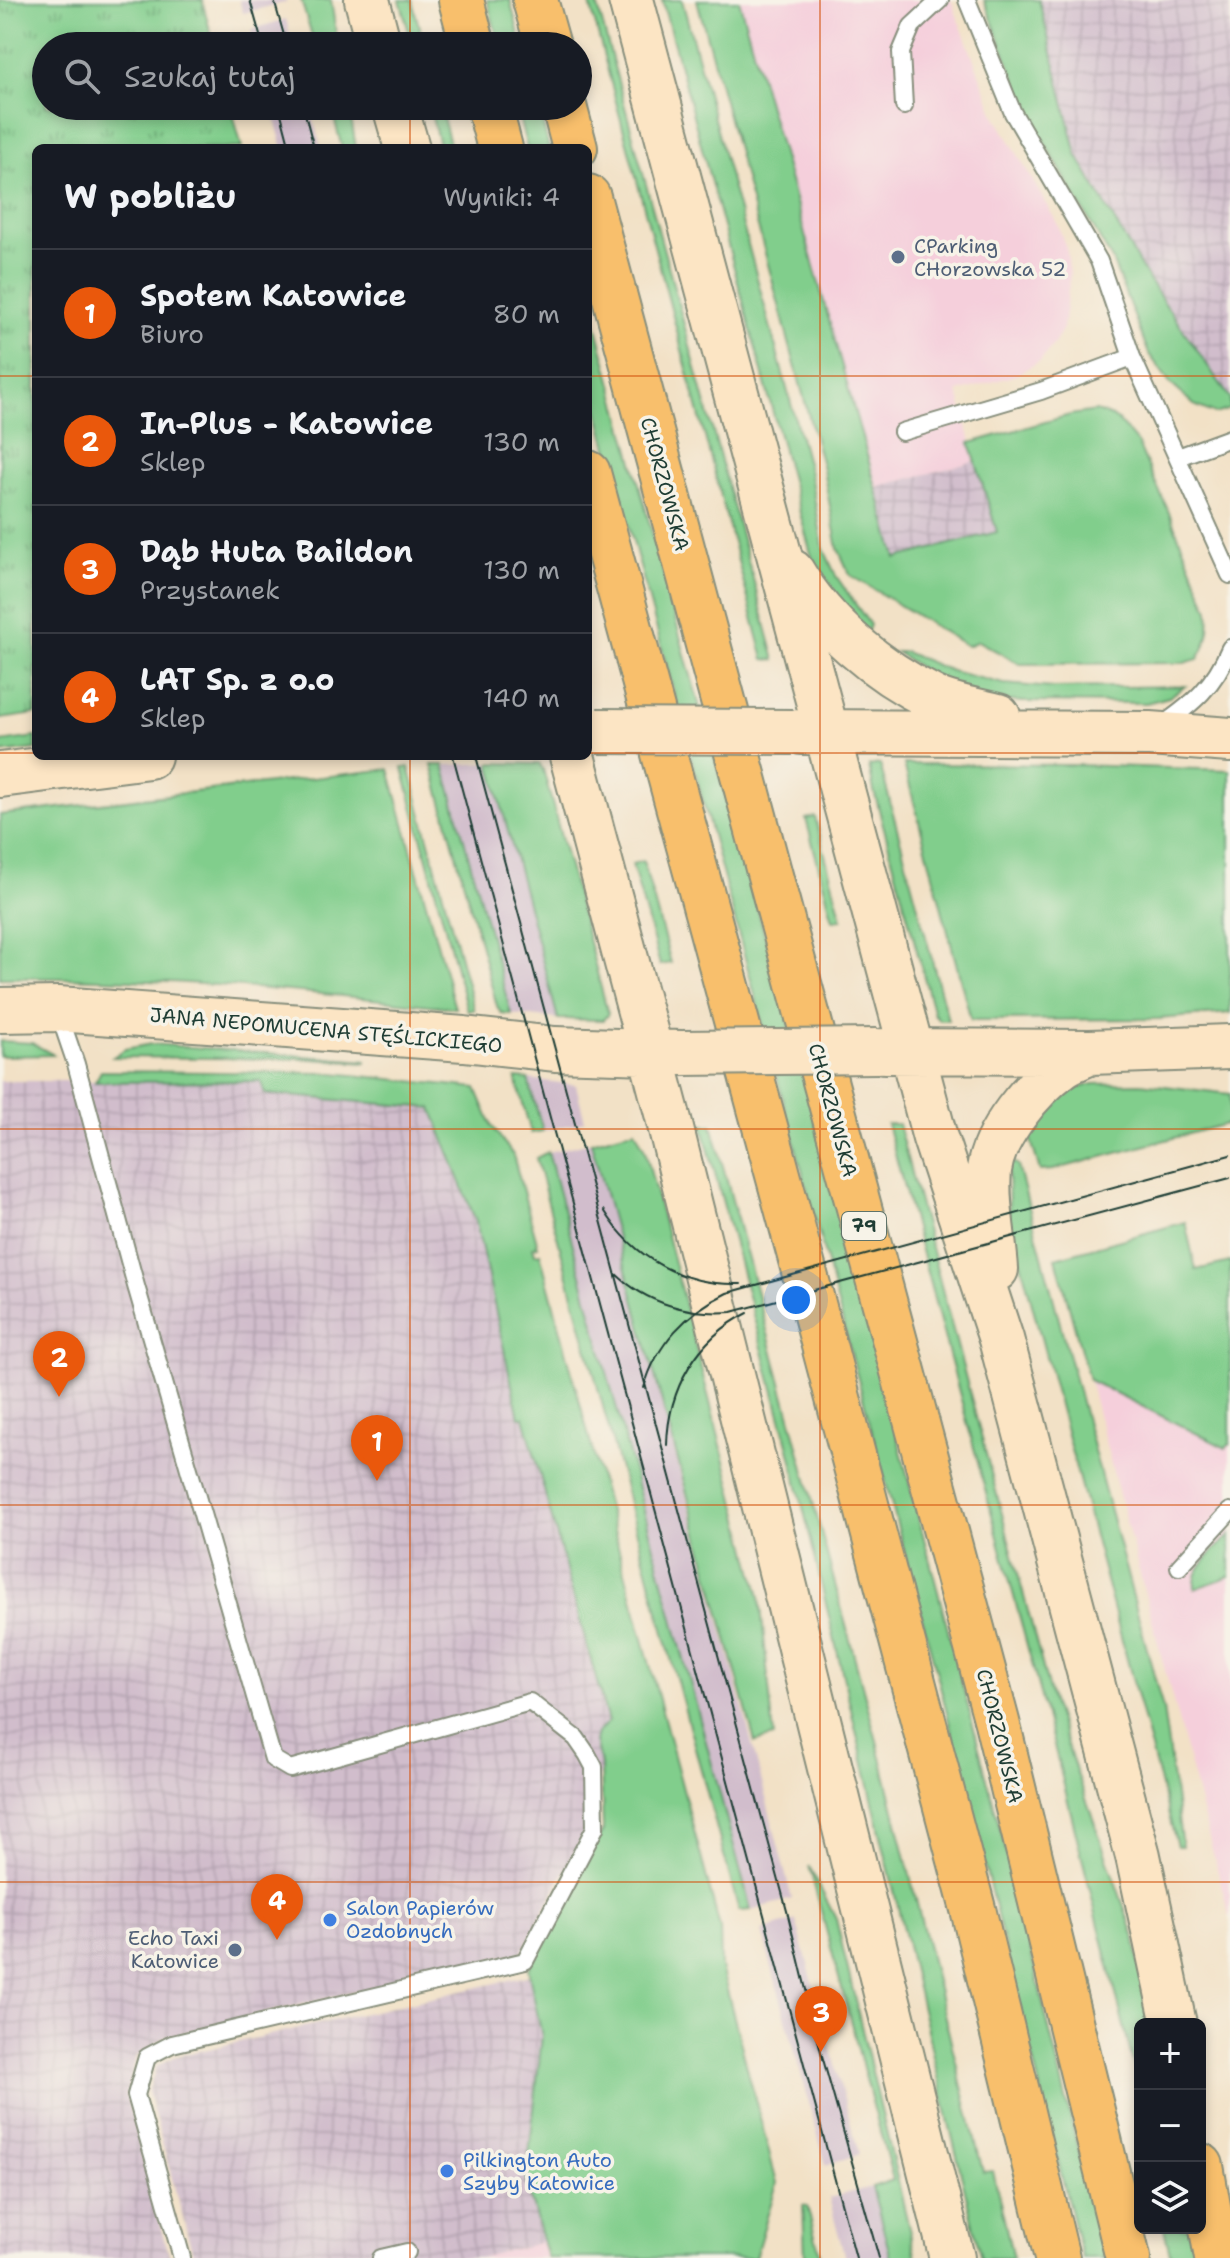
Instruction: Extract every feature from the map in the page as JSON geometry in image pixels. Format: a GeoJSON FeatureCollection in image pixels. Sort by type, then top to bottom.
{"type":"FeatureCollection","features":[{"type":"Feature","properties":{"kind":"main road"},"geometry":{"type":"LineString","coordinates":[[367,0],[375,32]]}},
{"type":"Feature","properties":{"kind":"main road"},"geometry":{"type":"LineString","coordinates":[[461,0],[469,32]]}},
{"type":"Feature","properties":{"kind":"main road"},"geometry":{"type":"LineString","coordinates":[[535,0],[544,32]]}},
{"type":"Feature","properties":{"kind":"main road"},"geometry":{"type":"LineString","coordinates":[[631,0],[775,543],[810,732],[894,1050],[935,1138],[1001,1339],[1138,1856],[1173,2018]]}},
{"type":"Feature","properties":{"kind":"main road"},"geometry":{"type":"LineString","coordinates":[[399,120],[406,144]]}},
{"type":"Feature","properties":{"kind":"main road"},"geometry":{"type":"LineString","coordinates":[[493,120],[499,144]]}},
{"type":"Feature","properties":{"kind":"main road"},"geometry":{"type":"LineString","coordinates":[[568,120],[574,144]]}},
{"type":"Feature","properties":{"kind":"main road","name":"CHORZOWSKA"},"geometry":{"type":"LineString","coordinates":[[592,212],[997,1722],[1128,2258]]}},
{"type":"Feature","properties":{"kind":"main road"},"geometry":{"type":"LineString","coordinates":[[592,488],[973,1909],[1057,2258]]}},
{"type":"Feature","properties":{"kind":"main road"},"geometry":{"type":"LineString","coordinates":[[775,543],[800,585],[830,623],[892,674],[936,699],[1067,732]]}},
{"type":"Feature","properties":{"kind":"main road"},"geometry":{"type":"LineString","coordinates":[[592,739],[810,732],[1067,732],[1230,740]]}},
{"type":"Feature","properties":{"kind":"main road"},"geometry":{"type":"LineString","coordinates":[[0,775],[118,760]]}},
{"type":"Feature","properties":{"kind":"main road"},"geometry":{"type":"LineString","coordinates":[[591,760],[667,1052],[952,2258]]}},
{"type":"Feature","properties":{"kind":"main road","name":"JANA NEPOMUCENA STĘŚLICKIEGO"},"geometry":{"type":"LineString","coordinates":[[0,1010],[58,1009],[464,1039],[555,1049],[1090,1052],[1230,1047]]}},
{"type":"Feature","properties":{"kind":"main road"},"geometry":{"type":"LineString","coordinates":[[1001,1339],[989,1169],[1001,1140],[1025,1099],[1063,1065],[1090,1052]]}},
{"type":"Feature","properties":{"kind":"main road"},"geometry":{"type":"LineString","coordinates":[[1206,2164],[1230,2161]]}},
{"type":"Feature","properties":{"kind":"main road"},"geometry":{"type":"LineString","coordinates":[[1206,2198],[1217,2258]]}},
{"type":"Feature","properties":{"kind":"lane"},"geometry":{"type":"LineString","coordinates":[[904,106],[901,52],[912,26],[940,0]]}},
{"type":"Feature","properties":{"kind":"lane"},"geometry":{"type":"LineString","coordinates":[[967,0],[1013,113],[1099,261],[1132,357],[1230,575]]}},
{"type":"Feature","properties":{"kind":"lane"},"geometry":{"type":"LineString","coordinates":[[902,432],[1041,391],[1132,357]]}},
{"type":"Feature","properties":{"kind":"lane"},"geometry":{"type":"LineString","coordinates":[[1178,457],[1230,438]]}},
{"type":"Feature","properties":{"kind":"lane"},"geometry":{"type":"LineString","coordinates":[[1150,734],[1190,706],[1219,673],[1230,648]]}},
{"type":"Feature","properties":{"kind":"lane"},"geometry":{"type":"LineString","coordinates":[[58,1009],[273,1759],[290,1769],[530,1702],[576,1738],[594,1767],[595,1828],[525,1961],[172,2044],[147,2057],[136,2095],[182,2258]]}},
{"type":"Feature","properties":{"kind":"lane"},"geometry":{"type":"LineString","coordinates":[[1179,1567],[1230,1511]]}},
{"type":"Feature","properties":{"kind":"lane"},"geometry":{"type":"LineString","coordinates":[[381,2258],[407,2252]]}},
{"type":"Feature","properties":{"kind":"shaded area"},"geometry":{"type":"Polygon","coordinates":[[[239,0],[286,0],[287,2],[243,13],[239,0]]]}},
{"type":"Feature","properties":{"kind":"shaded area"},"geometry":{"type":"Polygon","coordinates":[[[739,0],[951,0],[995,115],[1057,223],[1067,251],[1070,275],[1063,328],[1040,361],[1016,375],[958,392],[976,461],[877,487],[739,0]]]}},
{"type":"Feature","properties":{"kind":"shaded area"},"geometry":{"type":"Polygon","coordinates":[[[1039,0],[1230,0],[1230,398],[1146,276],[1077,155],[1039,0]]]}},
{"type":"Feature","properties":{"kind":"shaded area"},"geometry":{"type":"Polygon","coordinates":[[[286,19],[289,32],[252,32],[286,19]]]}},
{"type":"Feature","properties":{"kind":"shaded area"},"geometry":{"type":"Polygon","coordinates":[[[275,120],[314,120],[320,144],[282,144],[275,120]]]}},
{"type":"Feature","properties":{"kind":"shaded area"},"geometry":{"type":"Polygon","coordinates":[[[976,461],[997,532],[896,558],[877,487],[976,461]]]}},
{"type":"Feature","properties":{"kind":"shaded area"},"geometry":{"type":"Polygon","coordinates":[[[490,763],[558,1019],[511,1014],[444,765],[490,763]]]}},
{"type":"Feature","properties":{"kind":"shaded area"},"geometry":{"type":"Polygon","coordinates":[[[528,1079],[576,1085],[585,1121],[543,1131],[528,1079]]]}},
{"type":"Feature","properties":{"kind":"shaded area"},"geometry":{"type":"Polygon","coordinates":[[[0,1081],[262,1081],[265,1094],[432,1108],[476,1222],[520,1417],[524,1416],[608,1722],[597,1733],[595,1741],[601,1765],[587,1829],[522,1952],[166,2037],[136,2057],[126,2095],[170,2258],[0,2258],[0,1081]]]}},
{"type":"Feature","properties":{"kind":"shaded area"},"geometry":{"type":"Polygon","coordinates":[[[591,1142],[792,1899],[751,1910],[548,1152],[591,1142]]]}},
{"type":"Feature","properties":{"kind":"shaded area"},"geometry":{"type":"Polygon","coordinates":[[[1089,1380],[1225,1448],[1230,1444],[1230,1918],[1089,1380]]]}},
{"type":"Feature","properties":{"kind":"shaded area"},"geometry":{"type":"Polygon","coordinates":[[[796,1920],[859,2154],[826,2165],[762,1931],[796,1920]]]}},
{"type":"Feature","properties":{"kind":"shaded area"},"geometry":{"type":"Polygon","coordinates":[[[531,1975],[542,2036],[526,2182],[542,2242],[479,2258],[194,2258],[148,2092],[156,2067],[173,2057],[531,1975]]]}},
{"type":"Feature","properties":{"kind":"shaded area"},"geometry":{"type":"Polygon","coordinates":[[[872,2187],[891,2258],[845,2258],[829,2198],[872,2187]]]}},
{"type":"Feature","properties":{"kind":"shaded area"},"geometry":{"type":"Polygon","coordinates":[[[542,2242],[547,2258],[479,2258],[542,2242]]]}},
{"type":"Feature","properties":{"kind":"green space"},"geometry":{"type":"Polygon","coordinates":[[[0,0],[202,0],[210,32],[32,32],[32,120],[235,120],[241,144],[32,144],[32,715],[0,719],[0,0]]]}},
{"type":"Feature","properties":{"kind":"green space"},"geometry":{"type":"Polygon","coordinates":[[[301,0],[331,0],[336,32],[311,32],[301,0]]]}},
{"type":"Feature","properties":{"kind":"green space"},"geometry":{"type":"Polygon","coordinates":[[[400,0],[412,0],[420,32],[409,32],[400,0]]]}},
{"type":"Feature","properties":{"kind":"green space"},"geometry":{"type":"Polygon","coordinates":[[[487,0],[510,0],[518,32],[496,32],[487,0]]]}},
{"type":"Feature","properties":{"kind":"green space"},"geometry":{"type":"Polygon","coordinates":[[[589,0],[596,0],[775,660],[764,659],[589,0]]]}},
{"type":"Feature","properties":{"kind":"green space"},"geometry":{"type":"Polygon","coordinates":[[[662,0],[682,0],[810,474],[823,547],[836,576],[870,625],[866,635],[827,587],[811,554],[662,0]]]}},
{"type":"Feature","properties":{"kind":"green space"},"geometry":{"type":"Polygon","coordinates":[[[697,0],[739,0],[896,558],[997,532],[970,443],[1070,415],[1096,411],[1117,419],[1138,444],[1209,610],[1208,636],[1198,659],[1184,663],[1020,664],[978,641],[967,646],[850,575],[838,549],[823,469],[697,0]]]}},
{"type":"Feature","properties":{"kind":"green space"},"geometry":{"type":"Polygon","coordinates":[[[984,0],[1039,0],[1077,155],[1146,276],[1230,398],[1230,409],[1215,414],[1194,405],[1171,384],[1149,354],[1112,260],[1031,119],[984,0]]]}},
{"type":"Feature","properties":{"kind":"green space"},"geometry":{"type":"Polygon","coordinates":[[[335,120],[351,120],[355,144],[341,144],[335,120]]]}},
{"type":"Feature","properties":{"kind":"green space"},"geometry":{"type":"Polygon","coordinates":[[[433,120],[444,120],[450,144],[439,144],[433,120]]]}},
{"type":"Feature","properties":{"kind":"green space"},"geometry":{"type":"Polygon","coordinates":[[[520,120],[542,120],[548,144],[526,144],[520,120]]]}},
{"type":"Feature","properties":{"kind":"green space"},"geometry":{"type":"Polygon","coordinates":[[[592,310],[685,655],[776,974],[1012,1874],[1104,2258],[1082,2258],[938,1677],[592,388],[592,310]]]}},
{"type":"Feature","properties":{"kind":"green space"},"geometry":{"type":"Polygon","coordinates":[[[896,652],[905,652],[951,671],[1004,684],[1053,688],[1185,686],[1169,697],[1146,703],[992,700],[958,693],[896,652]]]}},
{"type":"Feature","properties":{"kind":"green space"},"geometry":{"type":"Polygon","coordinates":[[[32,738],[32,749],[0,753],[0,742],[32,738]]]}},
{"type":"Feature","properties":{"kind":"green space"},"geometry":{"type":"Polygon","coordinates":[[[490,763],[539,764],[543,769],[608,1014],[603,1020],[558,1019],[490,763]]]}},
{"type":"Feature","properties":{"kind":"green space"},"geometry":{"type":"Polygon","coordinates":[[[880,764],[948,1020],[939,1020],[934,1014],[874,791],[869,766],[880,764]]]}},
{"type":"Feature","properties":{"kind":"green space"},"geometry":{"type":"Polygon","coordinates":[[[904,764],[1230,770],[1230,1013],[1158,1019],[971,1020],[904,764]]]}},
{"type":"Feature","properties":{"kind":"green space"},"geometry":{"type":"Polygon","coordinates":[[[432,765],[444,765],[511,1014],[501,1013],[497,1006],[432,765]]]}},
{"type":"Feature","properties":{"kind":"green space"},"geometry":{"type":"Polygon","coordinates":[[[409,767],[474,1010],[467,1010],[403,768],[409,767]]]}},
{"type":"Feature","properties":{"kind":"green space"},"geometry":{"type":"Polygon","coordinates":[[[389,769],[455,1008],[228,986],[114,979],[0,978],[0,815],[389,769]]]}},
{"type":"Feature","properties":{"kind":"green space"},"geometry":{"type":"Polygon","coordinates":[[[815,817],[842,919],[833,920],[806,819],[815,817]]]}},
{"type":"Feature","properties":{"kind":"green space"},"geometry":{"type":"Polygon","coordinates":[[[643,861],[671,963],[660,965],[632,864],[643,861]]]}},
{"type":"Feature","properties":{"kind":"green space"},"geometry":{"type":"Polygon","coordinates":[[[0,1041],[32,1043],[54,1055],[0,1056],[0,1041]]]}},
{"type":"Feature","properties":{"kind":"green space"},"geometry":{"type":"Polygon","coordinates":[[[152,1044],[366,1063],[312,1059],[113,1057],[125,1049],[152,1044]]]}},
{"type":"Feature","properties":{"kind":"green space"},"geometry":{"type":"Polygon","coordinates":[[[101,1071],[333,1073],[476,1088],[492,1126],[513,1155],[538,1246],[533,1247],[535,1254],[540,1253],[720,1928],[721,1967],[777,2183],[755,2258],[547,2258],[526,2182],[542,2036],[528,1969],[603,1830],[601,1765],[595,1741],[597,1733],[608,1722],[524,1417],[519,1417],[476,1222],[432,1108],[265,1094],[261,1081],[95,1082],[101,1071]]]}},
{"type":"Feature","properties":{"kind":"green space"},"geometry":{"type":"Polygon","coordinates":[[[516,1078],[528,1079],[543,1131],[531,1133],[516,1078]]]}},
{"type":"Feature","properties":{"kind":"green space"},"geometry":{"type":"Polygon","coordinates":[[[1140,1083],[1230,1094],[1230,1123],[1040,1171],[1029,1134],[1023,1127],[1064,1092],[1093,1084],[1140,1083]]]}},
{"type":"Feature","properties":{"kind":"green space"},"geometry":{"type":"Polygon","coordinates":[[[887,1124],[898,1124],[1053,1705],[1134,1935],[1149,2018],[1134,2018],[1134,2067],[1057,1757],[887,1124]]]}},
{"type":"Feature","properties":{"kind":"green space"},"geometry":{"type":"Polygon","coordinates":[[[702,1125],[712,1125],[877,1741],[983,2172],[993,2171],[1013,2258],[981,2258],[790,1452],[702,1125]]]}},
{"type":"Feature","properties":{"kind":"green space"},"geometry":{"type":"Polygon","coordinates":[[[635,1130],[645,1150],[760,1597],[774,1737],[755,1742],[591,1142],[635,1130]]]}},
{"type":"Feature","properties":{"kind":"green space"},"geometry":{"type":"Polygon","coordinates":[[[548,1152],[751,1910],[739,1911],[536,1158],[548,1152]]]}},
{"type":"Feature","properties":{"kind":"green space"},"geometry":{"type":"Polygon","coordinates":[[[1008,1158],[1018,1166],[1163,1709],[1182,1846],[1177,1846],[1009,1218],[1008,1158]]]}},
{"type":"Feature","properties":{"kind":"green space"},"geometry":{"type":"Polygon","coordinates":[[[1185,1222],[1196,1270],[1230,1262],[1230,1444],[1226,1448],[1089,1380],[1056,1258],[1185,1222]]]}},
{"type":"Feature","properties":{"kind":"green space"},"geometry":{"type":"Polygon","coordinates":[[[1230,1535],[1230,1576],[1195,1589],[1201,1566],[1230,1535]]]}},
{"type":"Feature","properties":{"kind":"green space"},"geometry":{"type":"Polygon","coordinates":[[[809,1866],[836,1919],[916,2258],[891,2258],[872,2187],[893,2180],[809,1866]]]}},
{"type":"Feature","properties":{"kind":"green space"},"geometry":{"type":"Polygon","coordinates":[[[803,2205],[807,2206],[821,2258],[805,2258],[803,2205]]]}},
{"type":"Feature","properties":{"kind":"green space"},"geometry":{"type":"Polygon","coordinates":[[[1165,2234],[1190,2234],[1194,2258],[1171,2258],[1165,2234]]]}},
{"type":"Feature","properties":{"kind":"tram line"},"geometry":{"type":"LineString","coordinates":[[250,0],[259,32]]}},
{"type":"Feature","properties":{"kind":"tram line"},"geometry":{"type":"LineString","coordinates":[[274,0],[283,32]]}},
{"type":"Feature","properties":{"kind":"tram line"},"geometry":{"type":"LineString","coordinates":[[283,120],[289,144]]}},
{"type":"Feature","properties":{"kind":"tram line"},"geometry":{"type":"LineString","coordinates":[[307,120],[313,144]]}},
{"type":"Feature","properties":{"kind":"tram line"},"geometry":{"type":"LineString","coordinates":[[454,760],[856,2258]]}},
{"type":"Feature","properties":{"kind":"tram line"},"geometry":{"type":"LineString","coordinates":[[477,760],[787,1911],[821,2052],[879,2258]]}},
{"type":"Feature","properties":{"kind":"tram line"},"geometry":{"type":"LineString","coordinates":[[644,1388],[656,1357],[675,1331],[699,1310],[727,1293],[1230,1155]]}},
{"type":"Feature","properties":{"kind":"tram line"},"geometry":{"type":"LineString","coordinates":[[615,1273],[641,1293],[669,1305],[700,1312],[732,1312],[1230,1178]]}},
{"type":"Feature","properties":{"kind":"tram line"},"geometry":{"type":"LineString","coordinates":[[604,1210],[630,1243],[662,1266],[700,1280],[741,1284]]}},
{"type":"Feature","properties":{"kind":"tram line"},"geometry":{"type":"LineString","coordinates":[[667,1445],[673,1404],[689,1367],[714,1336],[748,1313]]}},
{"type":"Feature","properties":{"kind":"place","name":"CParking CHorzowska 52"},"geometry":{"type":"Point","coordinates":[898,257]}},
{"type":"Feature","properties":{"kind":"place","name":"In-Plus - Katowice"},"geometry":{"type":"Point","coordinates":[59,1397]}},
{"type":"Feature","properties":{"kind":"place","name":"Społem Katowice"},"geometry":{"type":"Point","coordinates":[377,1481]}},
{"type":"Feature","properties":{"kind":"place","name":"Salon Papierów Ozdobnych"},"geometry":{"type":"Point","coordinates":[330,1920]}},
{"type":"Feature","properties":{"kind":"place","name":"LAT Sp. z o.o"},"geometry":{"type":"Point","coordinates":[277,1940]}},
{"type":"Feature","properties":{"kind":"place","name":"Echo Taxi Katowice"},"geometry":{"type":"Point","coordinates":[235,1950]}},
{"type":"Feature","properties":{"kind":"place","name":"Dąb Huta Baildon"},"geometry":{"type":"Point","coordinates":[821,2052]}},
{"type":"Feature","properties":{"kind":"place","name":"Pilkington Auto Szyby Katowice"},"geometry":{"type":"Point","coordinates":[447,2171]}}]}
